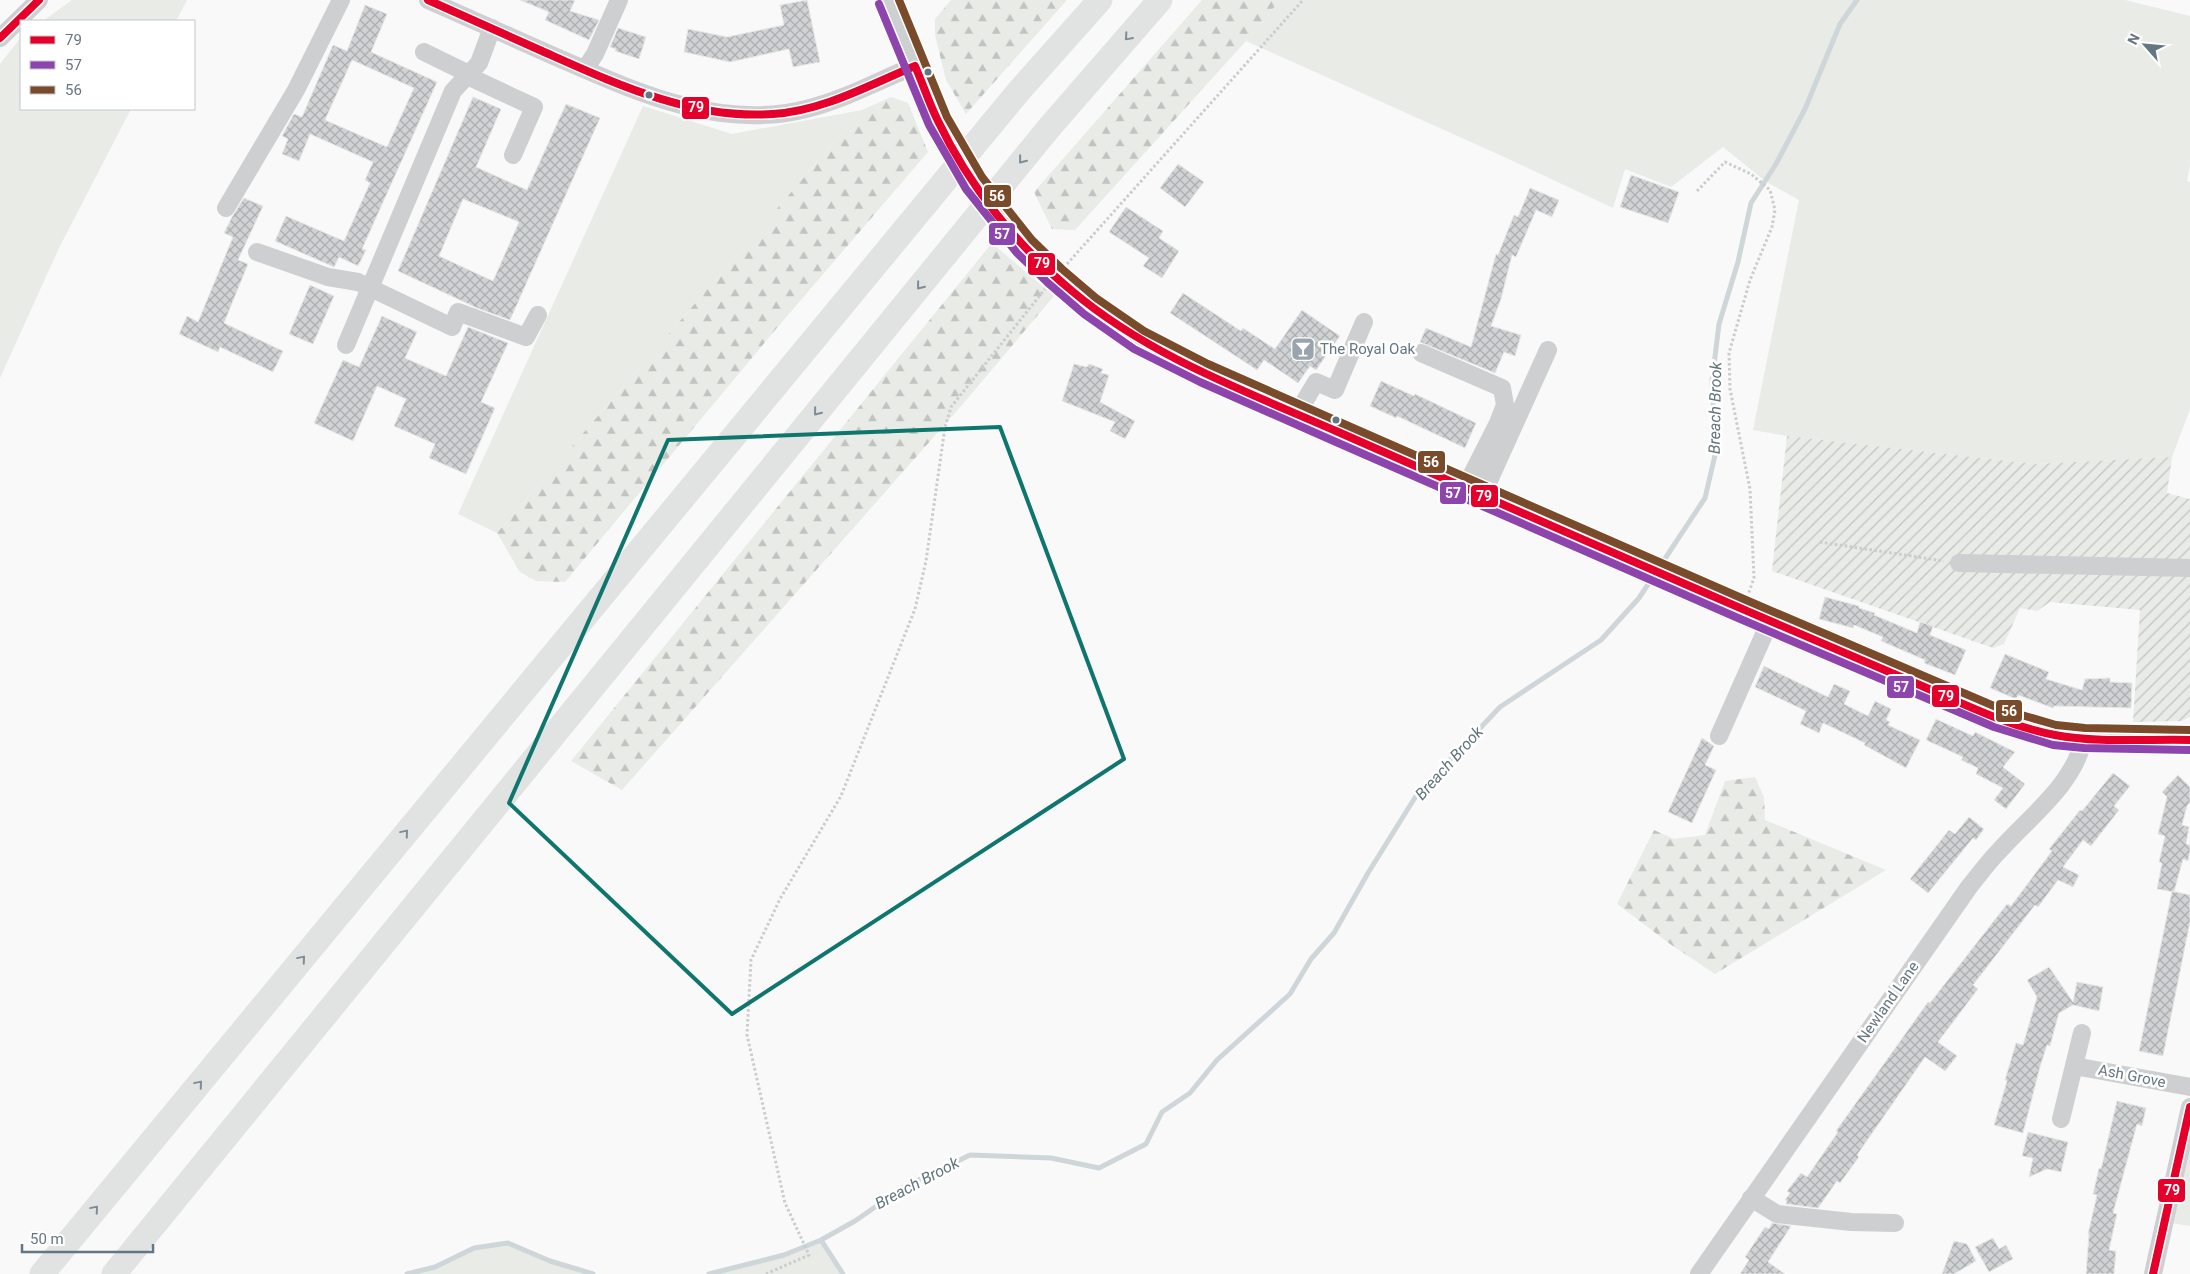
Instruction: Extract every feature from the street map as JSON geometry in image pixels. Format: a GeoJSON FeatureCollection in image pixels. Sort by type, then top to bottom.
{"type":"FeatureCollection","features":[{"type":"Feature","properties":{"kind":"highway"},"geometry":{"type":"LineString","coordinates":[[42,1274],[1012,98],[1100,0]]}},
{"type":"Feature","properties":{"kind":"highway"},"geometry":{"type":"LineString","coordinates":[[114,1274],[1048,129],[1160,0]]}},
{"type":"Feature","properties":{"kind":"street"},"geometry":{"type":"LineString","coordinates":[[0,38],[39,0]]}},
{"type":"Feature","properties":{"kind":"street"},"geometry":{"type":"LineString","coordinates":[[226,208],[296,90],[340,0]]}},
{"type":"Feature","properties":{"kind":"street"},"geometry":{"type":"LineString","coordinates":[[428,0],[629,89],[664,101],[732,114],[762,115],[805,110],[838,100],[915,66]]}},
{"type":"Feature","properties":{"kind":"street"},"geometry":{"type":"LineString","coordinates":[[585,70],[595,54],[619,0]]}},
{"type":"Feature","properties":{"kind":"street"},"geometry":{"type":"LineString","coordinates":[[888,0],[938,121],[974,182],[1025,247],[1055,276],[1097,311],[1139,340],[1204,372],[1482,496],[1998,718],[2054,735],[2084,738],[2190,740]]}},
{"type":"Feature","properties":{"kind":"street"},"geometry":{"type":"LineString","coordinates":[[346,345],[454,91],[479,63],[492,28]]}},
{"type":"Feature","properties":{"kind":"street"},"geometry":{"type":"LineString","coordinates":[[424,52],[470,74],[474,79],[534,107],[513,155]]}},
{"type":"Feature","properties":{"kind":"street"},"geometry":{"type":"LineString","coordinates":[[257,252],[328,277],[358,282],[452,327],[458,312],[526,338],[538,315]]}},
{"type":"Feature","properties":{"kind":"street"},"geometry":{"type":"LineString","coordinates":[[1297,414],[1316,382],[1335,390],[1364,322]]}},
{"type":"Feature","properties":{"kind":"street"},"geometry":{"type":"LineString","coordinates":[[1482,496],[1548,350]]}},
{"type":"Feature","properties":{"kind":"street"},"geometry":{"type":"LineString","coordinates":[[1420,353],[1502,388],[1505,406],[1465,488]]}},
{"type":"Feature","properties":{"kind":"street"},"geometry":{"type":"LineString","coordinates":[[1959,563],[2190,568]]}},
{"type":"Feature","properties":{"kind":"street"},"geometry":{"type":"LineString","coordinates":[[1719,736],[1770,621]]}},
{"type":"Feature","properties":{"kind":"street","name":"Newland Lane"},"geometry":{"type":"LineString","coordinates":[[1698,1274],[1969,887],[1999,850],[2033,817],[2062,783],[2081,754],[2084,738]]}},
{"type":"Feature","properties":{"kind":"street"},"geometry":{"type":"LineString","coordinates":[[2061,1119],[2082,1034]]}},
{"type":"Feature","properties":{"kind":"street","name":"Ash Grove"},"geometry":{"type":"LineString","coordinates":[[2074,1066],[2190,1088]]}},
{"type":"Feature","properties":{"kind":"street"},"geometry":{"type":"LineString","coordinates":[[2153,1274],[2190,1107]]}},
{"type":"Feature","properties":{"kind":"street"},"geometry":{"type":"LineString","coordinates":[[1751,1198],[1777,1214],[1851,1222],[1895,1223]]}},
{"type":"Feature","properties":{"kind":"path"},"geometry":{"type":"LineString","coordinates":[[766,1274],[809,1255],[785,1203],[747,1035],[751,960],[780,899],[841,796],[915,609],[926,561],[945,427],[951,407],[1055,276],[1303,0]]}},
{"type":"Feature","properties":{"kind":"path"},"geometry":{"type":"LineString","coordinates":[[1697,190],[1725,162],[1751,174],[1770,190],[1775,210],[1772,227],[1750,280],[1728,353],[1730,389],[1750,489],[1754,578],[1742,609]]}},
{"type":"Feature","properties":{"kind":"path"},"geometry":{"type":"LineString","coordinates":[[1820,542],[1959,563]]}},
{"type":"Feature","properties":{"kind":"highlighted area"},"geometry":{"type":"Polygon","coordinates":[[[1000,427],[1124,759],[732,1014],[509,803],[668,440],[1000,427]]]}},
{"type":"Feature","properties":{"kind":"green space"},"geometry":{"type":"Polygon","coordinates":[[[72,0],[187,0],[177,20],[44,20],[72,0]]]}},
{"type":"Feature","properties":{"kind":"green space"},"geometry":{"type":"Polygon","coordinates":[[[951,0],[1067,0],[966,114],[946,80],[935,35],[935,19],[951,0]]]}},
{"type":"Feature","properties":{"kind":"green space"},"geometry":{"type":"Polygon","coordinates":[[[1202,0],[1280,0],[1246,41],[1075,230],[1052,229],[1034,192],[1202,0]]]}},
{"type":"Feature","properties":{"kind":"green space"},"geometry":{"type":"Polygon","coordinates":[[[1280,0],[2125,0],[2190,16],[2190,164],[2187,181],[2190,182],[2190,409],[2172,457],[2035,464],[1787,436],[1753,430],[1799,200],[1765,181],[1723,147],[1671,187],[1625,169],[1613,208],[1246,41],[1280,0]]]}},
{"type":"Feature","properties":{"kind":"green space"},"geometry":{"type":"Polygon","coordinates":[[[20,38],[20,110],[130,110],[59,248],[0,378],[0,64],[20,38]]]}},
{"type":"Feature","properties":{"kind":"green space"},"geometry":{"type":"Polygon","coordinates":[[[891,97],[908,103],[928,152],[776,329],[565,582],[536,581],[520,572],[497,533],[862,110],[891,97]]]}},
{"type":"Feature","properties":{"kind":"green space"},"geometry":{"type":"Polygon","coordinates":[[[643,106],[732,134],[862,110],[497,533],[458,514],[643,106]]]}},
{"type":"Feature","properties":{"kind":"green space"},"geometry":{"type":"Polygon","coordinates":[[[992,243],[1054,296],[962,405],[622,790],[571,761],[992,243]]]}},
{"type":"Feature","properties":{"kind":"green space"},"geometry":{"type":"Polygon","coordinates":[[[1787,436],[2035,464],[2172,457],[2167,493],[2190,499],[2190,717],[2182,721],[2133,722],[2140,610],[2050,602],[2037,611],[2020,608],[2004,644],[1993,648],[1772,571],[1787,436]]]}},
{"type":"Feature","properties":{"kind":"green space"},"geometry":{"type":"Polygon","coordinates":[[[1755,777],[1764,797],[1765,820],[1886,870],[1715,974],[1670,944],[1617,904],[1654,830],[1674,839],[1705,835],[1725,781],[1755,777]]]}},
{"type":"Feature","properties":{"kind":"green space"},"geometry":{"type":"Polygon","coordinates":[[[2190,1129],[2190,1226],[2171,1223],[2190,1129]]]}},
{"type":"Feature","properties":{"kind":"green space"},"geometry":{"type":"Polygon","coordinates":[[[821,1240],[843,1274],[709,1274],[784,1255],[821,1240]]]}},
{"type":"Feature","properties":{"kind":"green space"},"geometry":{"type":"Polygon","coordinates":[[[508,1243],[550,1261],[593,1274],[407,1274],[435,1267],[474,1248],[508,1243]]]}},
{"type":"Feature","properties":{"kind":"building"},"geometry":{"type":"Polygon","coordinates":[[[520,0],[575,0],[570,11],[599,20],[589,40],[545,20],[549,12],[520,0]]]}},
{"type":"Feature","properties":{"kind":"building"},"geometry":{"type":"Polygon","coordinates":[[[807,0],[820,62],[793,67],[789,49],[730,62],[684,52],[688,29],[727,37],[784,25],[780,5],[807,0]]]}},
{"type":"Feature","properties":{"kind":"building"},"geometry":{"type":"Polygon","coordinates":[[[365,5],[387,14],[371,52],[437,82],[362,249],[366,250],[358,266],[339,257],[334,267],[275,241],[286,216],[344,241],[370,183],[365,180],[373,162],[310,134],[299,161],[282,154],[288,139],[282,136],[294,114],[302,117],[333,45],[347,51],[365,5]],[[352,60],[325,120],[387,147],[414,88],[352,60]]]}},
{"type":"Feature","properties":{"kind":"building"},"geometry":{"type":"Polygon","coordinates":[[[618,28],[646,37],[639,59],[615,51],[616,49],[610,47],[618,28]]]}},
{"type":"Feature","properties":{"kind":"building"},"geometry":{"type":"Polygon","coordinates":[[[473,97],[501,109],[476,167],[527,190],[566,104],[600,118],[510,320],[477,308],[398,271],[473,97]],[[463,199],[439,256],[493,281],[519,222],[463,199]]]}},
{"type":"Feature","properties":{"kind":"building"},"geometry":{"type":"Polygon","coordinates":[[[1178,164],[1204,182],[1185,207],[1160,188],[1178,164]]]}},
{"type":"Feature","properties":{"kind":"building"},"geometry":{"type":"Polygon","coordinates":[[[1631,175],[1679,192],[1668,223],[1620,207],[1631,175]]]}},
{"type":"Feature","properties":{"kind":"building"},"geometry":{"type":"Polygon","coordinates":[[[1530,188],[1559,200],[1552,217],[1536,210],[1516,257],[1512,255],[1501,299],[1491,326],[1521,335],[1515,356],[1504,352],[1495,373],[1420,342],[1426,328],[1471,347],[1496,254],[1498,255],[1514,215],[1518,217],[1530,188]]]}},
{"type":"Feature","properties":{"kind":"building"},"geometry":{"type":"Polygon","coordinates":[[[244,198],[263,206],[238,260],[248,264],[224,323],[283,351],[273,372],[220,347],[218,352],[179,334],[187,316],[198,322],[233,237],[224,233],[244,198]]]}},
{"type":"Feature","properties":{"kind":"building"},"geometry":{"type":"Polygon","coordinates":[[[1126,207],[1163,231],[1159,238],[1179,251],[1162,278],[1143,266],[1149,258],[1109,232],[1126,207]]]}},
{"type":"Feature","properties":{"kind":"building"},"geometry":{"type":"Polygon","coordinates":[[[310,285],[334,296],[313,344],[289,334],[310,285]]]}},
{"type":"Feature","properties":{"kind":"building"},"geometry":{"type":"Polygon","coordinates":[[[1183,293],[1241,331],[1243,328],[1275,349],[1302,310],[1340,336],[1316,370],[1310,366],[1298,383],[1264,360],[1257,370],[1170,313],[1183,293]]]}},
{"type":"Feature","properties":{"kind":"building"},"geometry":{"type":"Polygon","coordinates":[[[382,316],[417,332],[405,358],[446,376],[468,327],[508,343],[481,402],[495,408],[466,474],[429,458],[435,444],[394,426],[406,399],[377,386],[353,441],[314,423],[343,360],[359,367],[382,316]]]}},
{"type":"Feature","properties":{"kind":"building"},"geometry":{"type":"Polygon","coordinates":[[[1074,364],[1087,367],[1089,364],[1103,369],[1101,373],[1109,375],[1100,402],[1135,421],[1125,439],[1110,431],[1115,422],[1062,401],[1074,364]]]}},
{"type":"Feature","properties":{"kind":"building"},"geometry":{"type":"Polygon","coordinates":[[[1381,381],[1414,396],[1415,394],[1476,423],[1465,448],[1397,416],[1396,418],[1370,406],[1381,381]]]}},
{"type":"Feature","properties":{"kind":"building"},"geometry":{"type":"Polygon","coordinates":[[[1825,597],[1859,606],[1859,608],[1875,613],[1874,615],[1917,633],[1920,622],[1933,626],[1930,635],[1966,650],[1955,675],[1924,663],[1925,660],[1881,641],[1883,637],[1854,625],[1853,628],[1819,619],[1825,597]]]}},
{"type":"Feature","properties":{"kind":"building"},"geometry":{"type":"Polygon","coordinates":[[[2005,654],[2049,672],[2046,679],[2082,690],[2085,679],[2110,678],[2110,682],[2132,683],[2131,708],[2054,706],[2053,708],[2018,695],[2016,699],[1990,688],[2005,654]]]}},
{"type":"Feature","properties":{"kind":"building"},"geometry":{"type":"Polygon","coordinates":[[[1764,666],[1828,697],[1834,684],[1850,691],[1844,704],[1868,716],[1875,701],[1891,709],[1886,720],[1890,722],[1888,725],[1920,740],[1906,768],[1864,745],[1865,743],[1823,723],[1819,733],[1800,724],[1806,711],[1755,687],[1764,666]]]}},
{"type":"Feature","properties":{"kind":"building"},"geometry":{"type":"Polygon","coordinates":[[[1936,719],[1973,736],[1975,732],[2015,752],[2003,767],[2025,784],[2006,809],[1994,800],[2003,788],[1976,774],[1978,768],[1961,760],[1963,757],[1926,740],[1936,719]]]}},
{"type":"Feature","properties":{"kind":"building"},"geometry":{"type":"Polygon","coordinates":[[[1702,738],[1714,746],[1705,765],[1716,770],[1692,823],[1668,812],[1702,738]]]}},
{"type":"Feature","properties":{"kind":"building"},"geometry":{"type":"Polygon","coordinates":[[[2113,773],[2130,786],[2114,806],[2119,810],[2091,846],[2083,840],[2063,867],[2079,875],[2073,887],[2058,880],[2038,907],[2035,905],[1973,985],[1978,989],[1938,1042],[1957,1056],[1945,1071],[1925,1057],[1857,1155],[1859,1157],[1840,1183],[1837,1181],[1818,1208],[1786,1204],[1787,1201],[1785,1200],[1790,1193],[1787,1191],[1801,1173],[1807,1177],[1838,1132],[1836,1131],[1928,1002],[1930,1003],[2007,904],[2011,906],[2052,851],[2049,849],[2113,773]]]}},
{"type":"Feature","properties":{"kind":"building"},"geometry":{"type":"Polygon","coordinates":[[[2178,775],[2190,787],[2190,803],[2187,806],[2182,825],[2189,827],[2186,844],[2190,845],[2190,852],[2188,861],[2183,859],[2174,892],[2157,889],[2162,863],[2159,862],[2165,836],[2158,834],[2167,797],[2162,792],[2178,775]]]}},
{"type":"Feature","properties":{"kind":"building"},"geometry":{"type":"Polygon","coordinates":[[[1969,817],[1984,829],[1976,840],[1973,838],[1928,893],[1910,879],[1949,830],[1955,834],[1969,817]]]}},
{"type":"Feature","properties":{"kind":"building"},"geometry":{"type":"Polygon","coordinates":[[[2172,891],[2190,895],[2190,922],[2163,1056],[2139,1051],[2172,891]]]}},
{"type":"Feature","properties":{"kind":"building"},"geometry":{"type":"Polygon","coordinates":[[[2049,967],[2073,1002],[2077,982],[2103,987],[2099,1011],[2073,1005],[2059,1013],[2050,1046],[2047,1045],[2040,1067],[2023,1133],[1994,1125],[2016,1043],[2023,1045],[2037,997],[2027,980],[2049,967]]]}},
{"type":"Feature","properties":{"kind":"building"},"geometry":{"type":"Polygon","coordinates":[[[2117,1101],[2146,1108],[2142,1126],[2137,1124],[2113,1213],[2117,1214],[2109,1250],[2116,1251],[2114,1274],[2086,1274],[2088,1234],[2097,1195],[2093,1194],[2117,1101]]]}},
{"type":"Feature","properties":{"kind":"building"},"geometry":{"type":"Polygon","coordinates":[[[2028,1132],[2068,1142],[2061,1172],[2047,1169],[2029,1177],[2033,1158],[2022,1156],[2028,1132]]]}},
{"type":"Feature","properties":{"kind":"building"},"geometry":{"type":"Polygon","coordinates":[[[1772,1223],[1791,1226],[1768,1262],[1785,1274],[1740,1274],[1749,1260],[1745,1257],[1765,1227],[1769,1229],[1772,1223]]]}},
{"type":"Feature","properties":{"kind":"building"},"geometry":{"type":"Polygon","coordinates":[[[1993,1238],[1999,1249],[2006,1245],[2013,1259],[1989,1272],[1975,1247],[1993,1238]]]}},
{"type":"Feature","properties":{"kind":"building"},"geometry":{"type":"Polygon","coordinates":[[[1954,1241],[1967,1244],[1976,1261],[1954,1274],[1942,1274],[1954,1241]]]}},
{"type":"Feature","properties":{"kind":"waterway","name":"Breach Brook"},"geometry":{"type":"LineString","coordinates":[[709,1274],[784,1255],[821,1240],[855,1221],[904,1187],[970,1155],[1051,1158],[1099,1168],[1146,1144],[1162,1112],[1190,1093],[1217,1060],[1290,994],[1311,959],[1334,933],[1368,873],[1416,796],[1500,707],[1601,640],[1639,598],[1705,498],[1716,451],[1712,381],[1719,324],[1738,262],[1751,203],[1776,164],[1805,109],[1840,24],[1857,0]]}},
{"type":"Feature","properties":{"kind":"waterway"},"geometry":{"type":"LineString","coordinates":[[821,1240],[843,1274]]}},
{"type":"Feature","properties":{"kind":"waterway","name":"Breach Brook"},"geometry":{"type":"LineString","coordinates":[[407,1274],[435,1267],[474,1248],[508,1243],[550,1261],[593,1274]]}},
{"type":"Feature","properties":{"kind":"transit line","name":"79"},"geometry":{"type":"LineString","coordinates":[[0,38],[39,0]]}},
{"type":"Feature","properties":{"kind":"transit line","name":"79"},"geometry":{"type":"LineString","coordinates":[[428,0],[625,87],[683,105],[713,111],[773,114],[810,108],[846,96],[915,66],[935,114],[964,169],[996,214],[1014,235],[1032,255],[1072,291],[1133,335],[1165,353],[1267,401],[1728,603],[2001,720],[2055,735],[2087,739],[2190,740]]}},
{"type":"Feature","properties":{"kind":"transit line","name":"56"},"geometry":{"type":"LineString","coordinates":[[899,0],[947,117],[982,177],[1032,240],[1062,269],[1096,298],[1144,331],[1208,364],[1344,424],[2001,709],[2056,725],[2085,728],[2190,730]]}},
{"type":"Feature","properties":{"kind":"transit line","name":"57"},"geometry":{"type":"LineString","coordinates":[[879,4],[929,125],[966,189],[1017,253],[1048,283],[1084,314],[1134,349],[1200,382],[1336,442],[1738,618],[1994,727],[2053,745],[2084,748],[2190,750]]}},
{"type":"Feature","properties":{"kind":"transit line","name":"79"},"geometry":{"type":"LineString","coordinates":[[2153,1274],[2190,1107]]}},
{"type":"Feature","properties":{"kind":"place","name":"The Royal Oak"},"geometry":{"type":"Point","coordinates":[1303,349]}}]}
